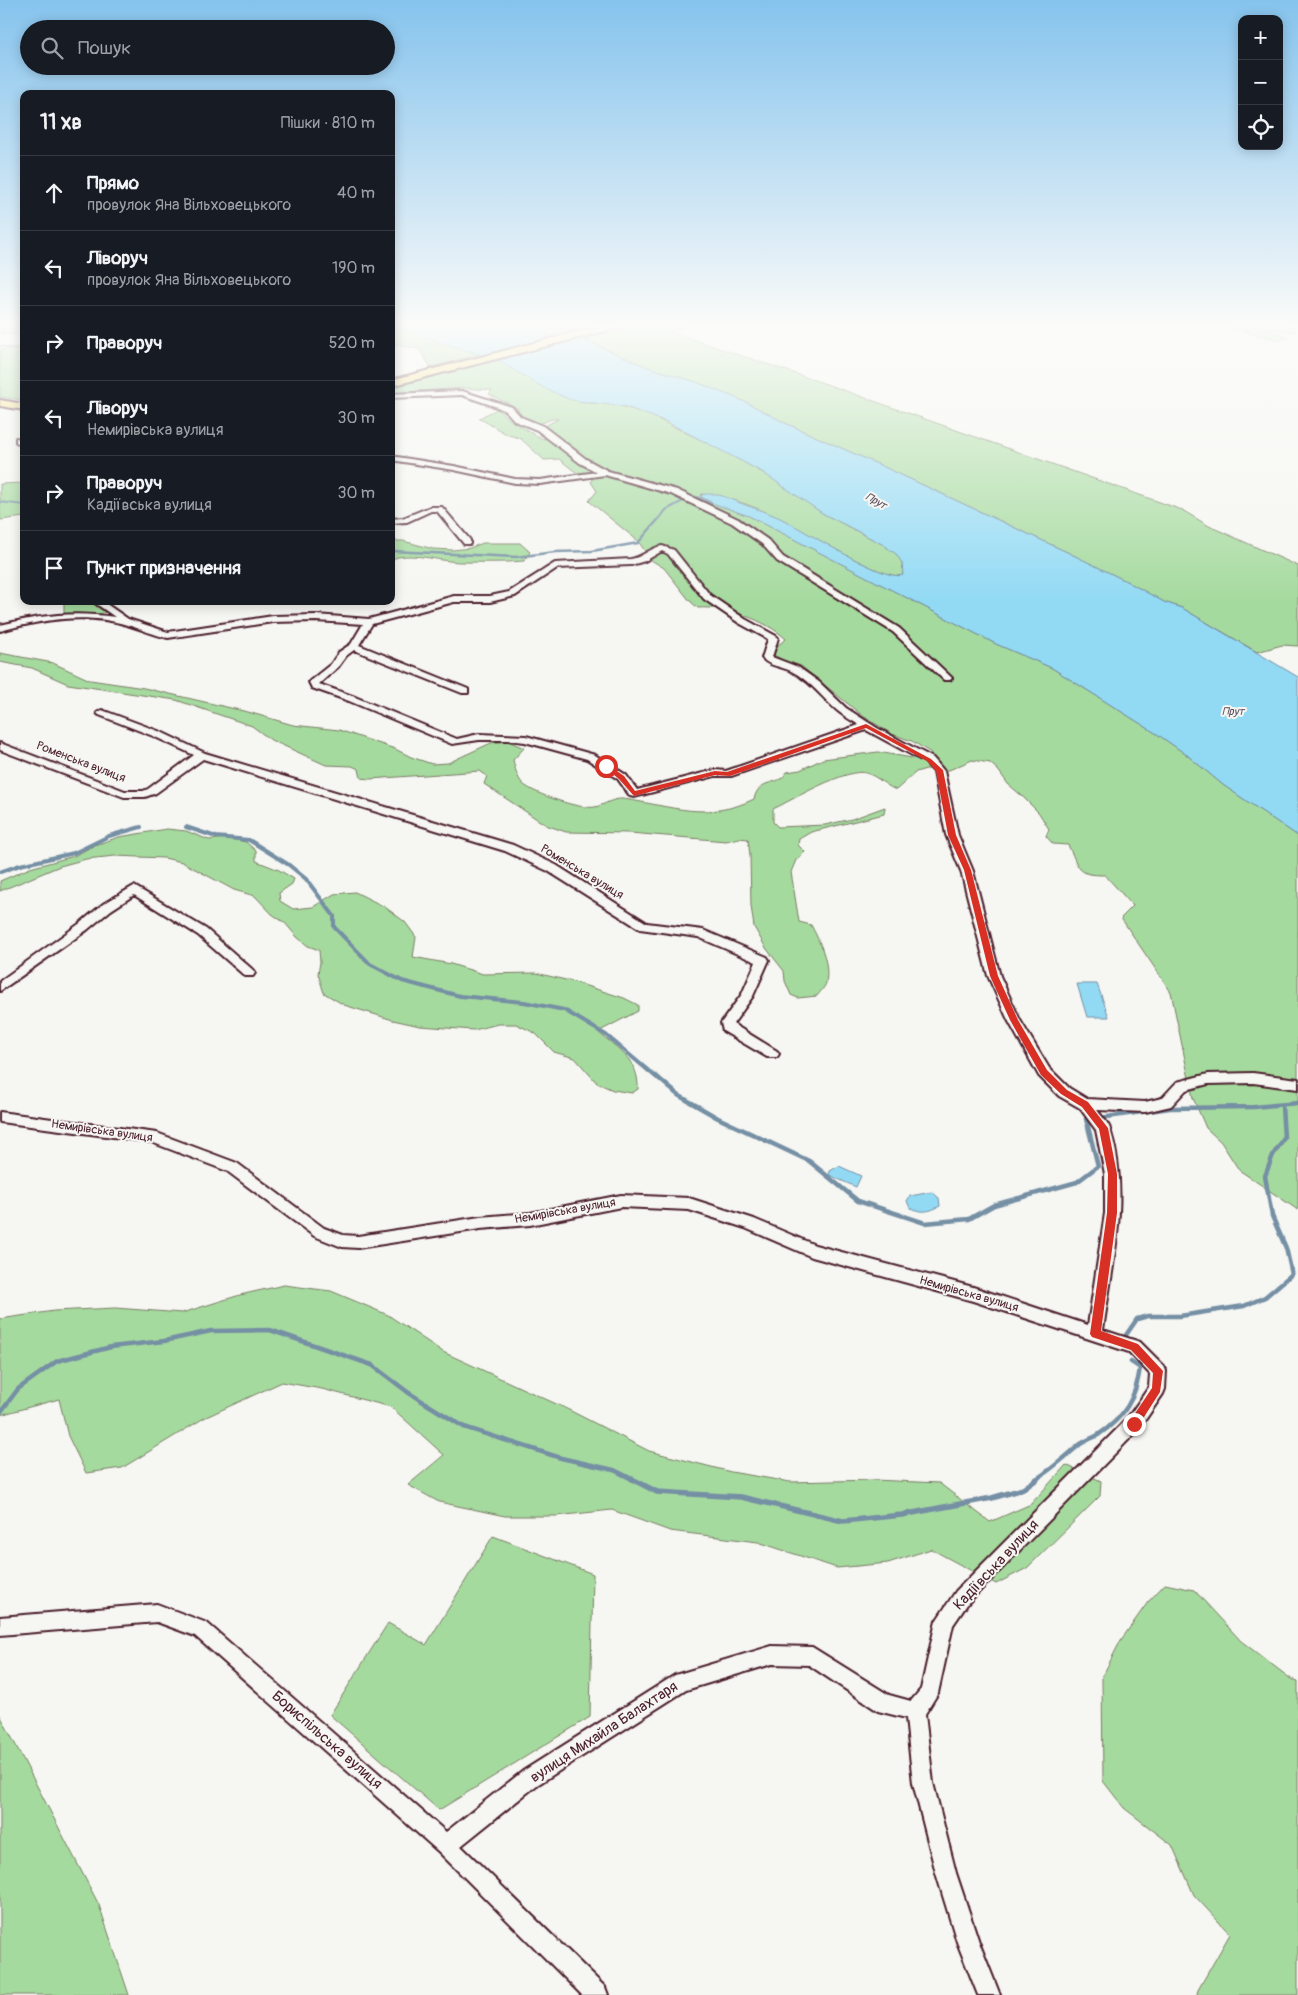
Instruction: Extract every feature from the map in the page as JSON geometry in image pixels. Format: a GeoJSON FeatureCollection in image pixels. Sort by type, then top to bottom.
{"type":"FeatureCollection","features":[{"type":"Feature","properties":{"kind":"street"},"geometry":{"type":"LineString","coordinates":[[515,416],[540,428],[583,461],[604,473],[674,492],[735,521],[765,542],[780,560],[871,613],[896,630],[947,678]]}},
{"type":"Feature","properties":{"kind":"street"},"geometry":{"type":"LineString","coordinates":[[395,459],[454,468],[515,481],[540,482],[604,473]]}},
{"type":"Feature","properties":{"kind":"street"},"geometry":{"type":"LineString","coordinates":[[395,521],[409,519],[430,509],[439,509],[467,542]]}},
{"type":"Feature","properties":{"kind":"street"},"geometry":{"type":"LineString","coordinates":[[102,605],[128,622],[168,635],[273,619],[316,618],[368,622],[454,599],[490,599],[512,594],[555,566],[631,562],[643,559],[654,550],[665,549],[671,552],[707,596],[742,621],[773,638],[767,658],[802,674],[816,684],[843,710],[866,726],[929,760],[939,770],[952,835],[968,870],[994,976],[1014,1020],[1044,1072],[1064,1092],[1087,1107],[1103,1128],[1112,1174],[1112,1213],[1095,1334]]}},
{"type":"Feature","properties":{"kind":"street"},"geometry":{"type":"LineString","coordinates":[[0,628],[36,619],[63,616],[88,616],[128,622]]}},
{"type":"Feature","properties":{"kind":"street"},"geometry":{"type":"LineString","coordinates":[[368,622],[354,646],[337,658],[335,665],[314,682],[315,686],[360,702],[456,742],[478,737],[508,737],[591,757],[622,777],[634,794],[715,773],[727,774],[866,726]]}},
{"type":"Feature","properties":{"kind":"street"},"geometry":{"type":"LineString","coordinates":[[354,646],[377,657],[465,691]]}},
{"type":"Feature","properties":{"kind":"street","name":"Роменська вулиця"},"geometry":{"type":"LineString","coordinates":[[102,713],[157,734],[201,755],[509,848],[552,868],[644,926],[659,930],[676,930],[705,935],[763,960],[747,996],[726,1023],[728,1028],[772,1054]]}},
{"type":"Feature","properties":{"kind":"street","name":"Роменська вулиця"},"geometry":{"type":"LineString","coordinates":[[0,746],[124,794],[145,794],[152,791],[201,755]]}},
{"type":"Feature","properties":{"kind":"street"},"geometry":{"type":"LineString","coordinates":[[0,987],[83,927],[107,907],[134,890],[202,932],[249,973]]}},
{"type":"Feature","properties":{"kind":"street"},"geometry":{"type":"LineString","coordinates":[[1087,1107],[1145,1107],[1166,1102],[1182,1086],[1208,1078],[1252,1078],[1298,1084]]}},
{"type":"Feature","properties":{"kind":"street","name":"Немирівська вулиця"},"geometry":{"type":"LineString","coordinates":[[0,1117],[152,1137],[232,1167],[319,1232],[342,1241],[374,1240],[480,1223],[530,1220],[622,1201],[689,1204],[749,1223],[812,1251],[972,1294],[1134,1347],[1158,1371]]}},
{"type":"Feature","properties":{"kind":"street","name":"Кадіївська вулиця"},"geometry":{"type":"LineString","coordinates":[[915,1711],[929,1693],[945,1621],[962,1597],[1134,1424],[1157,1389],[1158,1371]]}},
{"type":"Feature","properties":{"kind":"street","name":"Бориспільська вулиця"},"geometry":{"type":"LineString","coordinates":[[0,1626],[157,1612],[201,1629],[446,1845],[597,1995]]}},
{"type":"Feature","properties":{"kind":"street","name":"вулиця Михайла Балахтаря"},"geometry":{"type":"LineString","coordinates":[[446,1845],[530,1778],[682,1682],[772,1655],[812,1656],[886,1704],[915,1711]]}},
{"type":"Feature","properties":{"kind":"street"},"geometry":{"type":"LineString","coordinates":[[915,1711],[923,1783],[934,1828],[968,1942],[989,1995]]}},
{"type":"Feature","properties":{"kind":"green space"},"geometry":{"type":"Polygon","coordinates":[[[483,416],[506,416],[543,439],[550,437],[545,426],[558,419],[538,423],[518,416],[651,416],[724,451],[781,483],[822,513],[882,544],[897,554],[902,563],[903,575],[894,575],[880,571],[862,563],[779,518],[751,506],[722,497],[702,494],[700,496],[712,503],[749,516],[996,644],[1052,668],[1157,734],[1187,755],[1223,785],[1298,836],[1298,1210],[1239,1170],[1221,1142],[1206,1128],[1193,1098],[1171,992],[1121,918],[1133,906],[1105,875],[1089,874],[1080,869],[1068,845],[1053,844],[1046,836],[1049,829],[1039,813],[1008,784],[998,770],[990,763],[972,760],[949,770],[926,769],[916,772],[896,790],[871,775],[858,772],[834,779],[773,809],[773,822],[778,827],[825,825],[852,819],[885,807],[884,814],[811,832],[799,839],[798,845],[805,852],[796,860],[791,872],[799,922],[811,925],[818,938],[827,968],[827,975],[824,988],[817,996],[798,998],[791,995],[785,981],[784,971],[766,948],[754,927],[751,906],[748,839],[739,838],[726,841],[630,833],[566,832],[546,825],[484,784],[487,776],[480,771],[370,779],[361,778],[359,769],[352,766],[326,765],[271,740],[252,726],[176,700],[68,684],[32,668],[0,662],[0,653],[53,663],[90,680],[144,688],[248,712],[293,725],[339,730],[432,764],[448,763],[491,743],[508,741],[524,748],[513,760],[518,776],[523,784],[558,800],[588,807],[595,807],[624,799],[689,810],[721,810],[754,799],[760,787],[779,780],[787,772],[800,770],[823,759],[878,752],[923,760],[931,753],[912,741],[892,734],[863,716],[801,666],[774,655],[778,645],[786,639],[778,632],[757,620],[733,612],[721,609],[698,608],[690,601],[664,568],[651,560],[638,541],[589,501],[597,491],[591,482],[593,477],[589,474],[578,474],[559,459],[544,460],[520,438],[508,435],[479,418],[483,416]]]}},
{"type":"Feature","properties":{"kind":"green space"},"geometry":{"type":"Polygon","coordinates":[[[772,416],[917,416],[1182,510],[1209,526],[1298,566],[1298,646],[1282,645],[1257,652],[1182,608],[1164,602],[1069,553],[772,416]]]}},
{"type":"Feature","properties":{"kind":"green space"},"geometry":{"type":"Polygon","coordinates":[[[20,483],[20,518],[0,520],[0,484],[20,483]]]}},
{"type":"Feature","properties":{"kind":"green space"},"geometry":{"type":"Polygon","coordinates":[[[395,541],[403,541],[433,549],[453,550],[470,548],[483,543],[520,543],[530,552],[524,561],[516,562],[453,562],[415,556],[395,558],[395,541]]]}},
{"type":"Feature","properties":{"kind":"green space"},"geometry":{"type":"Polygon","coordinates":[[[64,605],[95,605],[105,612],[101,614],[64,614],[64,605]]]}},
{"type":"Feature","properties":{"kind":"green space"},"geometry":{"type":"Polygon","coordinates":[[[167,829],[186,831],[209,840],[226,838],[246,842],[256,851],[256,861],[279,870],[294,879],[292,884],[279,893],[280,901],[293,909],[313,907],[334,894],[355,892],[385,907],[405,922],[416,937],[413,957],[451,964],[483,974],[536,973],[574,982],[624,998],[638,1005],[638,1011],[598,1032],[620,1050],[631,1063],[635,1070],[638,1089],[632,1093],[613,1090],[597,1083],[575,1058],[554,1052],[535,1033],[516,1024],[498,1024],[474,1030],[420,1026],[344,1005],[324,993],[318,974],[319,950],[308,946],[297,937],[285,923],[272,914],[255,896],[234,890],[182,862],[164,858],[115,856],[86,859],[60,866],[0,891],[0,881],[30,868],[74,856],[95,845],[119,837],[167,829]]]}},
{"type":"Feature","properties":{"kind":"green space"},"geometry":{"type":"Polygon","coordinates":[[[284,1285],[331,1291],[388,1315],[443,1352],[565,1408],[649,1451],[731,1472],[790,1482],[874,1480],[939,1483],[990,1522],[1031,1504],[1066,1465],[1101,1481],[1100,1496],[1027,1568],[996,1584],[931,1549],[888,1563],[837,1568],[758,1542],[670,1531],[612,1510],[556,1516],[505,1516],[439,1502],[408,1485],[444,1455],[391,1407],[322,1389],[282,1382],[204,1418],[122,1468],[86,1473],[68,1436],[59,1399],[0,1415],[0,1319],[54,1311],[115,1308],[182,1313],[240,1295],[284,1285]]]}},
{"type":"Feature","properties":{"kind":"green space"},"geometry":{"type":"Polygon","coordinates":[[[493,1536],[593,1574],[590,1717],[439,1810],[330,1715],[388,1623],[426,1645],[493,1536]]]}},
{"type":"Feature","properties":{"kind":"green space"},"geometry":{"type":"Polygon","coordinates":[[[1165,1584],[1194,1590],[1241,1641],[1291,1679],[1298,1681],[1298,1995],[1197,1995],[1230,1934],[1194,1895],[1172,1845],[1124,1808],[1103,1781],[1102,1677],[1121,1640],[1148,1602],[1165,1584]]]}},
{"type":"Feature","properties":{"kind":"green space"},"geometry":{"type":"Polygon","coordinates":[[[0,1715],[99,1905],[129,1995],[0,1995],[0,1715]]]}},
{"type":"Feature","properties":{"kind":"water","name":"Прут"},"geometry":{"type":"Polygon","coordinates":[[[651,416],[772,416],[1069,553],[1164,602],[1182,608],[1298,677],[1298,836],[1223,785],[1187,755],[1157,734],[1052,668],[996,644],[749,516],[712,503],[700,496],[704,494],[720,495],[770,514],[862,563],[880,571],[894,575],[903,575],[902,563],[896,554],[882,544],[822,513],[762,472],[667,422],[651,416]]]}},
{"type":"Feature","properties":{"kind":"water"},"geometry":{"type":"Polygon","coordinates":[[[1077,984],[1097,984],[1109,1017],[1087,1017],[1077,984]]]}},
{"type":"Feature","properties":{"kind":"water"},"geometry":{"type":"Polygon","coordinates":[[[839,1166],[861,1176],[856,1187],[829,1175],[830,1171],[839,1166]]]}},
{"type":"Feature","properties":{"kind":"water"},"geometry":{"type":"Polygon","coordinates":[[[932,1192],[939,1198],[940,1206],[925,1211],[910,1208],[907,1201],[910,1196],[932,1192]]]}},
{"type":"Feature","properties":{"kind":"waterway"},"geometry":{"type":"LineString","coordinates":[[694,496],[712,503]]}},
{"type":"Feature","properties":{"kind":"waterway"},"geometry":{"type":"LineString","coordinates":[[661,516],[666,510],[685,500]]}},
{"type":"Feature","properties":{"kind":"waterway"},"geometry":{"type":"LineString","coordinates":[[0,502],[20,504]]}},
{"type":"Feature","properties":{"kind":"waterway"},"geometry":{"type":"LineString","coordinates":[[395,551],[516,557],[555,552],[592,551],[638,543],[662,515]]}},
{"type":"Feature","properties":{"kind":"waterway"},"geometry":{"type":"LineString","coordinates":[[0,872],[20,865],[74,853],[109,836],[141,827]]}},
{"type":"Feature","properties":{"kind":"waterway"},"geometry":{"type":"LineString","coordinates":[[186,827],[216,837],[249,840],[289,865],[306,879],[334,916],[334,927],[370,964],[402,981],[460,996],[524,1002],[564,1010],[606,1035],[657,1078]]}},
{"type":"Feature","properties":{"kind":"waterway"},"geometry":{"type":"LineString","coordinates":[[656,1076],[678,1095],[718,1118],[809,1161],[858,1201],[925,1223],[969,1219],[994,1205],[1077,1182],[1098,1166],[1086,1119],[1093,1118]]}},
{"type":"Feature","properties":{"kind":"waterway"},"geometry":{"type":"LineString","coordinates":[[1100,1118],[1170,1108],[1254,1107],[1298,1103]]}},
{"type":"Feature","properties":{"kind":"waterway"},"geometry":{"type":"LineString","coordinates":[[1126,1335],[1137,1319],[1148,1316],[1180,1316],[1244,1306],[1265,1297],[1292,1274],[1286,1248],[1272,1216],[1265,1176],[1273,1155],[1284,1138],[1282,1106]]}},
{"type":"Feature","properties":{"kind":"waterway"},"geometry":{"type":"LineString","coordinates":[[0,1413],[18,1389],[57,1361],[111,1347],[164,1341],[211,1331],[270,1330],[372,1365],[409,1393],[464,1427],[561,1458],[614,1470],[632,1479]]}},
{"type":"Feature","properties":{"kind":"waterway"},"geometry":{"type":"LineString","coordinates":[[1035,1480],[1080,1444],[1098,1435],[1122,1414],[1132,1398],[1140,1368],[1131,1362]]}},
{"type":"Feature","properties":{"kind":"waterway"},"geometry":{"type":"LineString","coordinates":[[632,1479],[657,1492],[741,1497],[843,1521],[902,1515],[992,1498],[1023,1489],[1037,1479]]}},
{"type":"Feature","properties":{"kind":"route"},"geometry":{"type":"LineString","coordinates":[[606,766],[622,777],[634,794],[673,782],[715,773],[727,774],[866,726],[929,760],[939,770],[952,835],[968,870],[994,976],[1014,1020],[1044,1072],[1064,1092],[1085,1104],[1103,1128],[1112,1174],[1112,1213],[1095,1334],[1134,1347],[1158,1371],[1157,1389],[1134,1424]]}}]}
